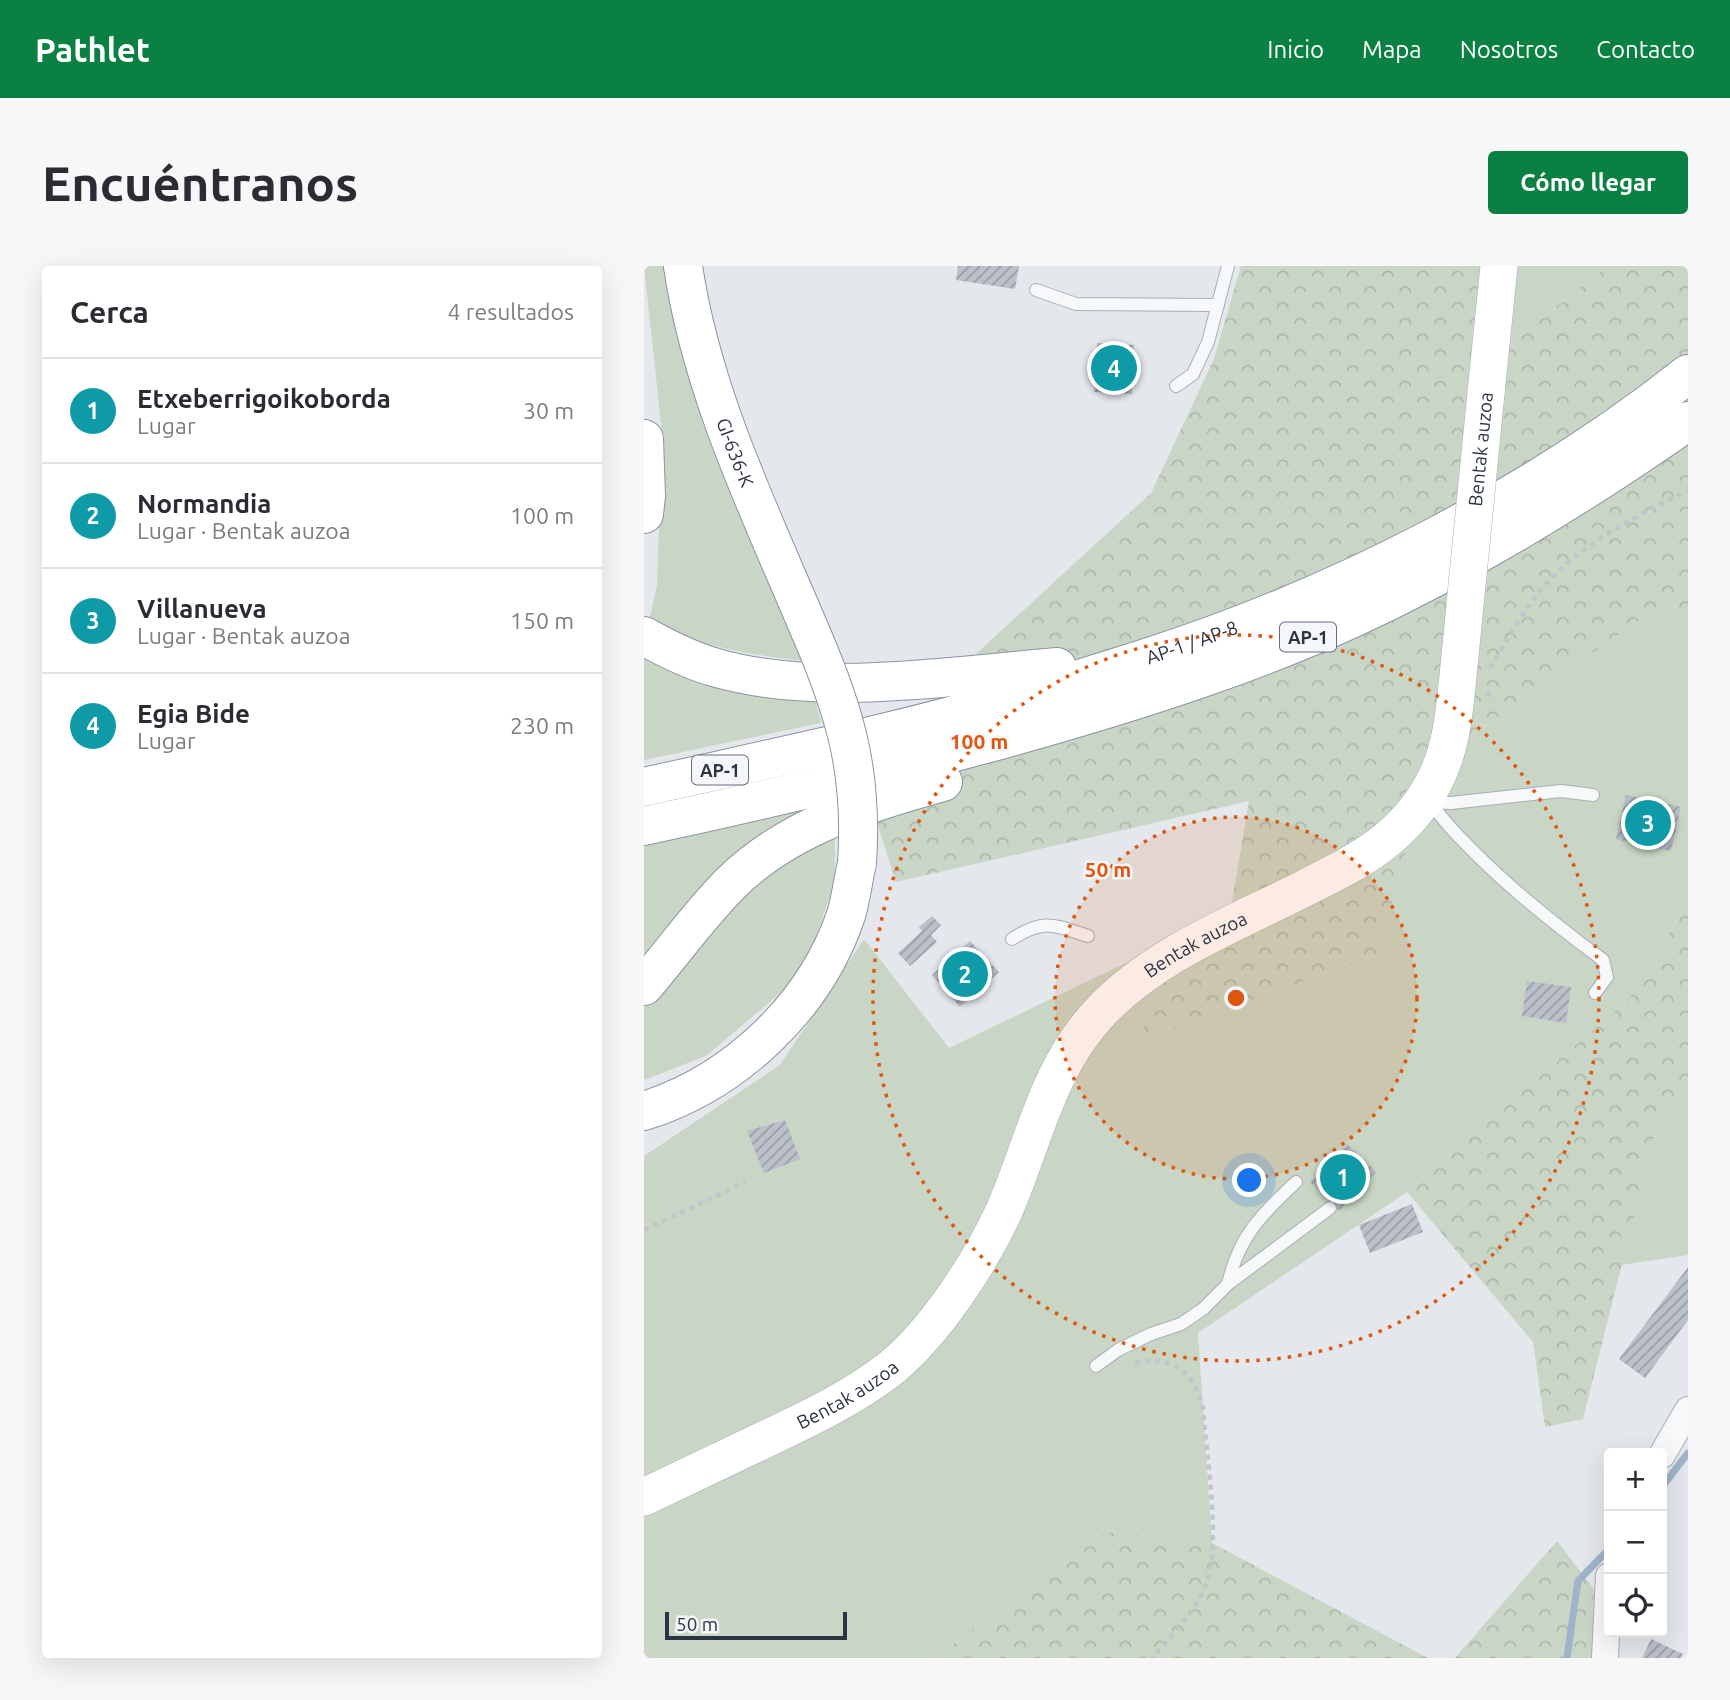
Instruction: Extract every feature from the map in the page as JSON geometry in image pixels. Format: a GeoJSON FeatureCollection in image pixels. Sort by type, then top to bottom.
{"type":"FeatureCollection","features":[{"type":"Feature","properties":{"kind":"highway","name":"GI-636-K"},"geometry":{"type":"LineString","coordinates":[[644,1111],[690,1093],[720,1075],[773,1031],[796,1005],[816,976],[837,935],[846,914],[857,863],[858,796],[852,752],[838,699],[740,465],[709,376],[686,274]]}},
{"type":"Feature","properties":{"kind":"highway","name":"AP-1 / AP-8"},"geometry":{"type":"LineString","coordinates":[[644,787],[882,734],[1146,658],[1262,616],[1333,585],[1476,514],[1611,430],[1688,374]]}},
{"type":"Feature","properties":{"kind":"highway","name":"AP-1 / AP-8"},"geometry":{"type":"LineString","coordinates":[[644,826],[948,755],[1157,695],[1277,651],[1418,587],[1491,548],[1562,506],[1688,421]]}},
{"type":"Feature","properties":{"kind":"highway"},"geometry":{"type":"LineString","coordinates":[[644,439],[644,514]]}},
{"type":"Feature","properties":{"kind":"highway"},"geometry":{"type":"LineString","coordinates":[[644,986],[732,882],[771,851],[825,820],[894,796],[1115,734],[1202,704],[1320,654],[1418,587]]}},
{"type":"Feature","properties":{"kind":"highway"},"geometry":{"type":"LineString","coordinates":[[644,636],[690,659],[718,669],[806,681],[930,678],[1146,658]]}},
{"type":"Feature","properties":{"kind":"main road","name":"Bentak auzoa"},"geometry":{"type":"LineString","coordinates":[[644,1497],[830,1408],[893,1366],[921,1338],[987,1245],[1004,1211],[1052,1083],[1066,1058],[1100,1012],[1128,986],[1168,957],[1371,852],[1391,838],[1427,803],[1474,681],[1486,393],[1499,266]]}},
{"type":"Feature","properties":{"kind":"street"},"geometry":{"type":"LineString","coordinates":[[1666,1448],[1688,1410]]}},
{"type":"Feature","properties":{"kind":"street"},"geometry":{"type":"LineString","coordinates":[[1605,1658],[1606,1637]]}},
{"type":"Feature","properties":{"kind":"lane"},"geometry":{"type":"LineString","coordinates":[[1176,386],[1193,374],[1208,342],[1228,266]]}},
{"type":"Feature","properties":{"kind":"lane"},"geometry":{"type":"LineString","coordinates":[[1036,290],[1076,304],[1218,304]]}},
{"type":"Feature","properties":{"kind":"lane"},"geometry":{"type":"LineString","coordinates":[[1427,803],[1561,791],[1593,795]]}},
{"type":"Feature","properties":{"kind":"lane"},"geometry":{"type":"LineString","coordinates":[[1427,803],[1544,917],[1603,960],[1607,977],[1595,993]]}},
{"type":"Feature","properties":{"kind":"lane"},"geometry":{"type":"LineString","coordinates":[[1012,939],[1030,927],[1051,925],[1088,936]]}},
{"type":"Feature","properties":{"kind":"lane"},"geometry":{"type":"LineString","coordinates":[[1228,1284],[1234,1258],[1248,1232],[1296,1182]]}},
{"type":"Feature","properties":{"kind":"lane"},"geometry":{"type":"LineString","coordinates":[[1096,1366],[1118,1350],[1151,1334],[1181,1324],[1203,1309],[1228,1284],[1330,1208]]}},
{"type":"Feature","properties":{"kind":"path"},"geometry":{"type":"LineString","coordinates":[[1494,700],[1474,681],[1540,591],[1571,559],[1616,530],[1688,491]]}},
{"type":"Feature","properties":{"kind":"path"},"geometry":{"type":"LineString","coordinates":[[644,1230],[745,1182]]}},
{"type":"Feature","properties":{"kind":"path"},"geometry":{"type":"LineString","coordinates":[[1131,1364],[1148,1360],[1161,1361],[1184,1371],[1194,1381],[1203,1408],[1210,1492],[1212,1555],[1204,1589],[1190,1612],[1152,1658]]}},
{"type":"Feature","properties":{"kind":"green space"},"geometry":{"type":"Polygon","coordinates":[[[644,266],[666,266],[674,311],[703,423],[763,570],[804,661],[764,656],[704,643],[650,617],[657,585],[662,433],[644,266]]]}},
{"type":"Feature","properties":{"kind":"green space"},"geometry":{"type":"Polygon","coordinates":[[[1241,266],[1485,266],[1508,346],[1607,266],[1688,266],[1688,617],[1668,601],[1481,729],[1413,825],[1377,955],[1139,1041],[1162,981],[1230,914],[1249,801],[896,882],[874,813],[977,653],[1151,493],[1214,359],[1241,266]]]}},
{"type":"Feature","properties":{"kind":"green space"},"geometry":{"type":"Polygon","coordinates":[[[1485,266],[1607,266],[1508,346],[1485,266]]]}},
{"type":"Feature","properties":{"kind":"green space"},"geometry":{"type":"Polygon","coordinates":[[[1668,601],[1688,617],[1688,902],[1629,999],[1407,1192],[1198,1333],[1212,1543],[1107,1532],[934,1658],[644,1658],[644,1156],[780,1065],[864,939],[949,1048],[1413,825],[1481,729],[1668,601]]]}},
{"type":"Feature","properties":{"kind":"green space"},"geometry":{"type":"Polygon","coordinates":[[[644,654],[808,692],[816,703],[821,723],[644,760],[644,654]]]}},
{"type":"Feature","properties":{"kind":"green space"},"geometry":{"type":"Polygon","coordinates":[[[835,803],[835,881],[804,973],[706,1056],[644,1080],[644,846],[835,803]]]}},
{"type":"Feature","properties":{"kind":"green space"},"geometry":{"type":"Polygon","coordinates":[[[1688,902],[1688,1093],[1657,1124],[1583,1419],[1545,1427],[1533,1342],[1407,1192],[1629,999],[1688,902]]]}},
{"type":"Feature","properties":{"kind":"green space"},"geometry":{"type":"Polygon","coordinates":[[[1688,1093],[1688,1255],[1621,1265],[1657,1124],[1688,1093]]]}},
{"type":"Feature","properties":{"kind":"green space"},"geometry":{"type":"Polygon","coordinates":[[[1107,1532],[1212,1543],[1428,1658],[934,1658],[1107,1532]]]}},
{"type":"Feature","properties":{"kind":"green space"},"geometry":{"type":"Polygon","coordinates":[[[1557,1541],[1594,1589],[1592,1658],[1455,1658],[1557,1541]]]}},
{"type":"Feature","properties":{"kind":"building"},"geometry":{"type":"Polygon","coordinates":[[[958,266],[1019,266],[1015,289],[956,280],[958,266]]]}},
{"type":"Feature","properties":{"kind":"building"},"geometry":{"type":"Polygon","coordinates":[[[1097,343],[1134,345],[1132,394],[1094,392],[1097,343]]]}},
{"type":"Feature","properties":{"kind":"building"},"geometry":{"type":"Polygon","coordinates":[[[1626,795],[1681,807],[1671,851],[1616,839],[1626,795]]]}},
{"type":"Feature","properties":{"kind":"building"},"geometry":{"type":"Polygon","coordinates":[[[932,916],[941,925],[931,935],[937,942],[910,966],[898,953],[922,931],[919,927],[932,916]]]}},
{"type":"Feature","properties":{"kind":"building"},"geometry":{"type":"Polygon","coordinates":[[[970,941],[999,972],[960,1007],[932,975],[970,941]]]}},
{"type":"Feature","properties":{"kind":"building"},"geometry":{"type":"Polygon","coordinates":[[[1527,981],[1571,987],[1566,1023],[1522,1016],[1527,981]]]}},
{"type":"Feature","properties":{"kind":"building"},"geometry":{"type":"Polygon","coordinates":[[[785,1120],[800,1159],[764,1173],[747,1131],[785,1120]]]}},
{"type":"Feature","properties":{"kind":"building"},"geometry":{"type":"Polygon","coordinates":[[[1347,1144],[1376,1172],[1339,1210],[1310,1182],[1347,1144]]]}},
{"type":"Feature","properties":{"kind":"building"},"geometry":{"type":"Polygon","coordinates":[[[1412,1204],[1423,1232],[1370,1253],[1359,1225],[1412,1204]]]}},
{"type":"Feature","properties":{"kind":"building"},"geometry":{"type":"Polygon","coordinates":[[[1688,1267],[1688,1320],[1645,1378],[1619,1359],[1688,1267]]]}},
{"type":"Feature","properties":{"kind":"building"},"geometry":{"type":"Polygon","coordinates":[[[1651,1639],[1683,1654],[1681,1658],[1642,1658],[1651,1639]]]}},
{"type":"Feature","properties":{"kind":"waterway"},"geometry":{"type":"LineString","coordinates":[[1667,1480],[1688,1453]]}},
{"type":"Feature","properties":{"kind":"waterway"},"geometry":{"type":"LineString","coordinates":[[1567,1658],[1578,1581],[1604,1554]]}},
{"type":"Feature","properties":{"kind":"place","name":"Egia Bide"},"geometry":{"type":"Point","coordinates":[1114,368]}},
{"type":"Feature","properties":{"kind":"place","name":"Villanueva"},"geometry":{"type":"Point","coordinates":[1648,823]}},
{"type":"Feature","properties":{"kind":"place","name":"Normandia"},"geometry":{"type":"Point","coordinates":[965,974]}},
{"type":"Feature","properties":{"kind":"place","name":"Etxeberrigoikoborda"},"geometry":{"type":"Point","coordinates":[1343,1177]}}]}
